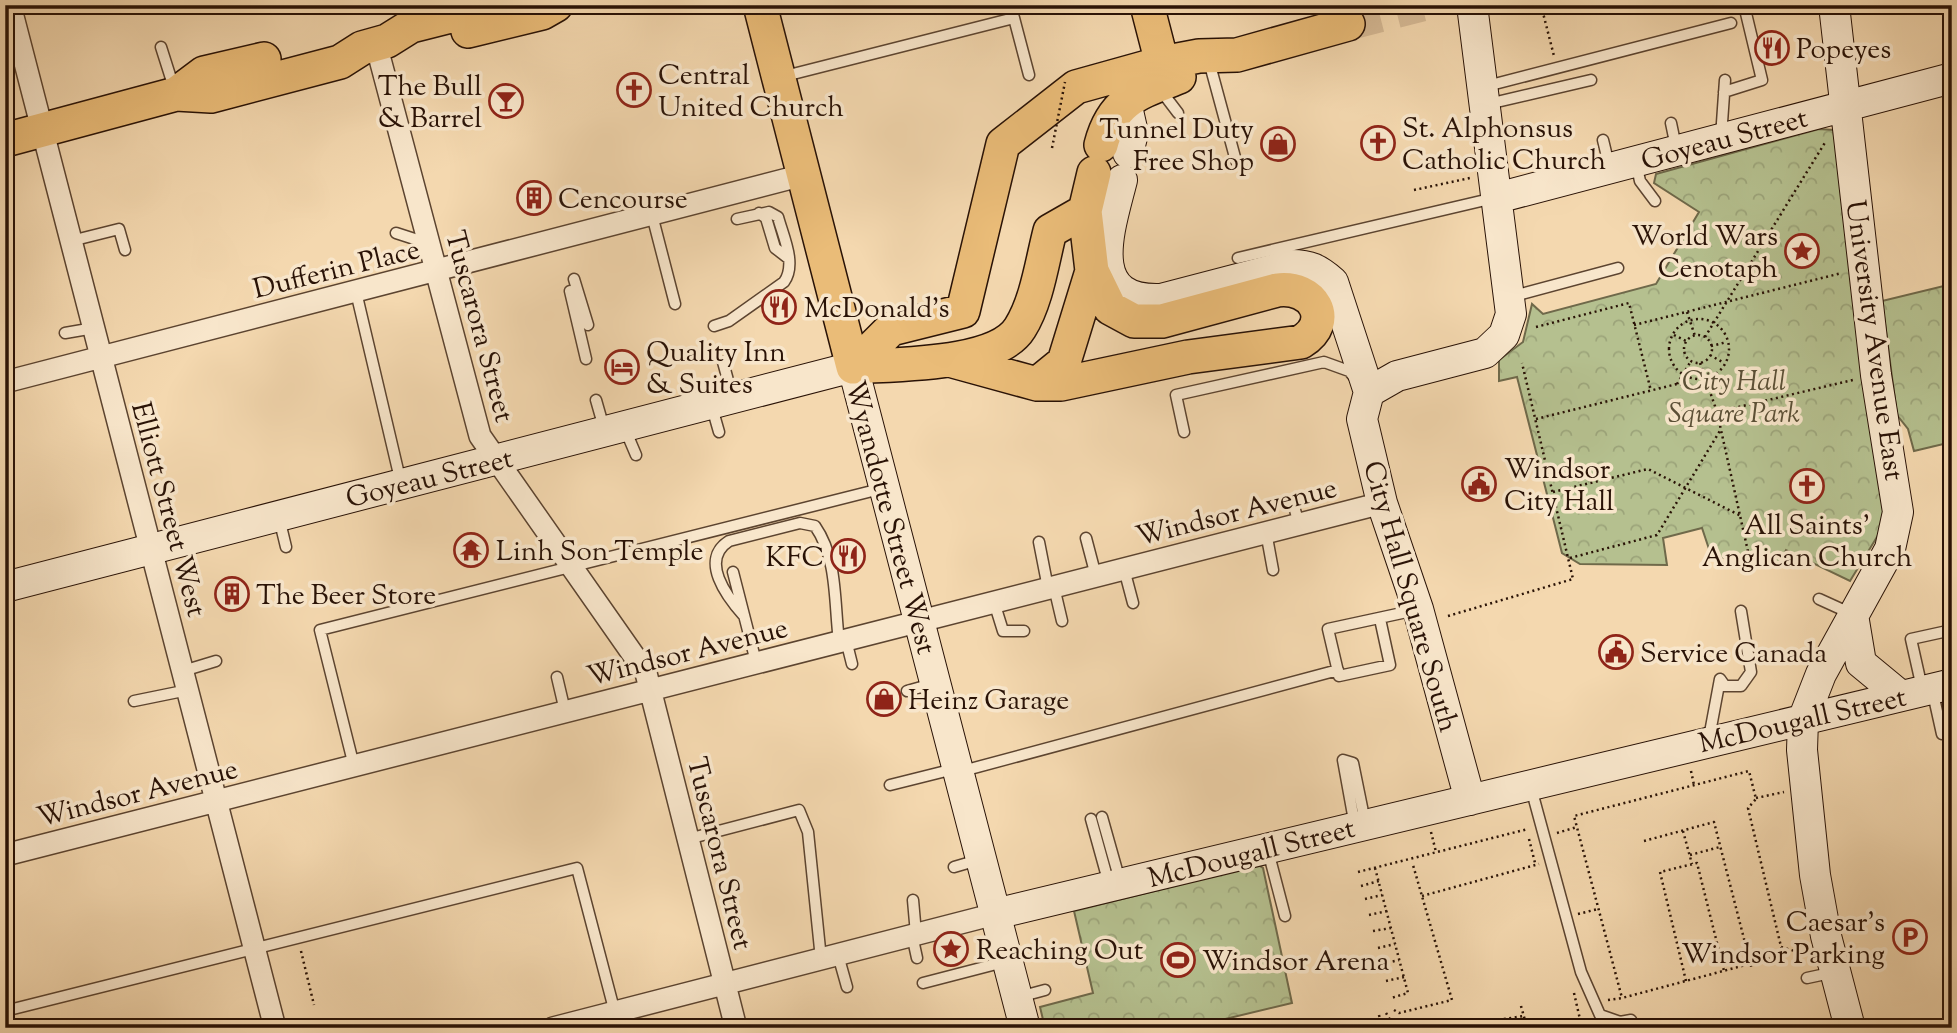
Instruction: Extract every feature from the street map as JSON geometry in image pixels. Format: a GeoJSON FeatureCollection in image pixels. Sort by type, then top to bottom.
{"type":"FeatureCollection","features":[{"type":"Feature","properties":{"kind":"main road"},"geometry":{"type":"LineString","coordinates":[[5,140],[176,93],[211,96],[340,62],[411,26],[494,5]]}},
{"type":"Feature","properties":{"kind":"main road"},"geometry":{"type":"LineString","coordinates":[[375,45],[415,44],[542,13],[556,5]]}},
{"type":"Feature","properties":{"kind":"main road","name":"Wyandotte Street West"},"geometry":{"type":"LineString","coordinates":[[760,5],[853,367]]}},
{"type":"Feature","properties":{"kind":"main road"},"geometry":{"type":"LineString","coordinates":[[1147,5],[1159,74]]}},
{"type":"Feature","properties":{"kind":"main road"},"geometry":{"type":"LineString","coordinates":[[853,367],[891,329],[963,311],[1003,144],[1076,86],[1159,74],[1199,56],[1224,60],[1348,24]]}},
{"type":"Feature","properties":{"kind":"main road"},"geometry":{"type":"LineString","coordinates":[[853,367],[953,361],[1009,342],[1020,330],[1028,314],[1050,231],[1085,211],[1111,163],[1108,123],[1126,102],[1159,74]]}},
{"type":"Feature","properties":{"kind":"main road"},"geometry":{"type":"LineString","coordinates":[[953,361],[1037,384],[1076,383],[1188,357],[1301,342],[1316,328],[1317,311],[1311,299],[1301,292],[1287,289],[1162,321],[1134,321],[1110,308],[1092,271],[1085,211]]}},
{"type":"Feature","properties":{"kind":"main road"},"geometry":{"type":"LineString","coordinates":[[1037,384],[1064,362],[1092,271]]}},
{"type":"Feature","properties":{"kind":"street","name":"Elliott Street West"},"geometry":{"type":"LineString","coordinates":[[10,5],[102,357],[121,458],[151,549],[275,1028]]}},
{"type":"Feature","properties":{"kind":"street"},"geometry":{"type":"LineString","coordinates":[[1111,163],[1107,244],[1109,273],[1120,291],[1145,299],[1161,299],[1291,265],[1307,265],[1319,270],[1333,282],[1369,392],[1397,376],[1485,353],[1504,335],[1511,314],[1472,5]]}},
{"type":"Feature","properties":{"kind":"street","name":"University Avenue East"},"geometry":{"type":"LineString","coordinates":[[1833,5],[1876,375],[1898,512],[1890,549],[1821,674],[1803,720],[1802,750],[1815,875],[1819,969],[1850,1028]]}},
{"type":"Feature","properties":{"kind":"street","name":"Tuscarora Street"},"geometry":{"type":"LineString","coordinates":[[375,45],[480,436],[646,673],[736,1028]]}},
{"type":"Feature","properties":{"kind":"street","name":"Goyeau Street"},"geometry":{"type":"LineString","coordinates":[[1497,198],[1674,137],[1721,138],[1952,78]]}},
{"type":"Feature","properties":{"kind":"street","name":"Dufferin Place"},"geometry":{"type":"LineString","coordinates":[[5,382],[803,175]]}},
{"type":"Feature","properties":{"kind":"street","name":"Goyeau Street"},"geometry":{"type":"LineString","coordinates":[[5,587],[614,429],[721,411],[787,393],[853,367]]}},
{"type":"Feature","properties":{"kind":"street","name":"Wyandotte Street West"},"geometry":{"type":"LineString","coordinates":[[853,367],[919,621],[921,687],[957,770],[967,863],[995,914],[1007,961],[1031,994],[1024,1028]]}},
{"type":"Feature","properties":{"kind":"street","name":"City Hall Square South"},"geometry":{"type":"LineString","coordinates":[[1369,392],[1362,419],[1382,503],[1419,609],[1471,800]]}},
{"type":"Feature","properties":{"kind":"street","name":"Windsor Avenue"},"geometry":{"type":"LineString","coordinates":[[5,855],[1382,503]]}},
{"type":"Feature","properties":{"kind":"street"},"geometry":{"type":"LineString","coordinates":[[1853,615],[1861,663],[1927,690]]}},
{"type":"Feature","properties":{"kind":"street","name":"McDougall Street"},"geometry":{"type":"LineString","coordinates":[[553,1028],[617,1020],[725,983],[995,914],[1927,690]]}},
{"type":"Feature","properties":{"kind":"lane"},"geometry":{"type":"LineString","coordinates":[[1010,5],[1029,75]]}},
{"type":"Feature","properties":{"kind":"lane"},"geometry":{"type":"LineString","coordinates":[[1724,92],[1762,80],[1744,5]]}},
{"type":"Feature","properties":{"kind":"lane"},"geometry":{"type":"LineString","coordinates":[[778,78],[1014,18]]}},
{"type":"Feature","properties":{"kind":"lane"},"geometry":{"type":"LineString","coordinates":[[1484,96],[1731,23]]}},
{"type":"Feature","properties":{"kind":"lane"},"geometry":{"type":"LineString","coordinates":[[161,47],[176,93]]}},
{"type":"Feature","properties":{"kind":"lane"},"geometry":{"type":"LineString","coordinates":[[1224,60],[1236,161]]}},
{"type":"Feature","properties":{"kind":"lane"},"geometry":{"type":"LineString","coordinates":[[1159,74],[1178,113]]}},
{"type":"Feature","properties":{"kind":"lane"},"geometry":{"type":"LineString","coordinates":[[1484,96],[1591,80]]}},
{"type":"Feature","properties":{"kind":"lane"},"geometry":{"type":"LineString","coordinates":[[1721,138],[1725,80]]}},
{"type":"Feature","properties":{"kind":"lane"},"geometry":{"type":"LineString","coordinates":[[1616,156],[1655,201]]}},
{"type":"Feature","properties":{"kind":"lane"},"geometry":{"type":"LineString","coordinates":[[1238,258],[1497,198]]}},
{"type":"Feature","properties":{"kind":"lane"},"geometry":{"type":"LineString","coordinates":[[714,326],[729,321],[784,282],[790,273],[789,259],[775,247],[766,218],[759,213],[737,219]]}},
{"type":"Feature","properties":{"kind":"lane"},"geometry":{"type":"LineString","coordinates":[[652,215],[675,304]]}},
{"type":"Feature","properties":{"kind":"lane"},"geometry":{"type":"LineString","coordinates":[[71,241],[120,229],[125,250]]}},
{"type":"Feature","properties":{"kind":"lane"},"geometry":{"type":"LineString","coordinates":[[396,233],[430,244]]}},
{"type":"Feature","properties":{"kind":"lane"},"geometry":{"type":"LineString","coordinates":[[1510,297],[1618,268]]}},
{"type":"Feature","properties":{"kind":"lane"},"geometry":{"type":"LineString","coordinates":[[574,279],[587,325]]}},
{"type":"Feature","properties":{"kind":"lane"},"geometry":{"type":"LineString","coordinates":[[570,291],[586,359]]}},
{"type":"Feature","properties":{"kind":"lane"},"geometry":{"type":"LineString","coordinates":[[356,292],[401,484]]}},
{"type":"Feature","properties":{"kind":"lane"},"geometry":{"type":"LineString","coordinates":[[65,333],[94,328]]}},
{"type":"Feature","properties":{"kind":"lane"},"geometry":{"type":"LineString","coordinates":[[721,411],[723,362]]}},
{"type":"Feature","properties":{"kind":"lane"},"geometry":{"type":"LineString","coordinates":[[1184,432],[1176,395],[1324,362],[1349,371],[1369,392]]}},
{"type":"Feature","properties":{"kind":"lane"},"geometry":{"type":"LineString","coordinates":[[596,400],[614,429],[636,455]]}},
{"type":"Feature","properties":{"kind":"lane"},"geometry":{"type":"LineString","coordinates":[[354,766],[320,630],[884,488]]}},
{"type":"Feature","properties":{"kind":"lane"},"geometry":{"type":"LineString","coordinates":[[1293,503],[1299,524]]}},
{"type":"Feature","properties":{"kind":"lane"},"geometry":{"type":"LineString","coordinates":[[278,516],[286,547]]}},
{"type":"Feature","properties":{"kind":"lane"},"geometry":{"type":"LineString","coordinates":[[744,616],[724,594],[715,557],[719,547],[729,541],[800,523],[815,526],[824,538],[836,588],[834,604],[842,640],[852,664]]}},
{"type":"Feature","properties":{"kind":"lane"},"geometry":{"type":"LineString","coordinates":[[1266,532],[1273,570]]}},
{"type":"Feature","properties":{"kind":"lane"},"geometry":{"type":"LineString","coordinates":[[1086,538],[1097,576]]}},
{"type":"Feature","properties":{"kind":"lane"},"geometry":{"type":"LineString","coordinates":[[1039,542],[1062,621]]}},
{"type":"Feature","properties":{"kind":"lane"},"geometry":{"type":"LineString","coordinates":[[1124,569],[1133,603]]}},
{"type":"Feature","properties":{"kind":"lane"},"geometry":{"type":"LineString","coordinates":[[733,572],[756,662]]}},
{"type":"Feature","properties":{"kind":"lane"},"geometry":{"type":"LineString","coordinates":[[1819,599],[1853,615]]}},
{"type":"Feature","properties":{"kind":"lane"},"geometry":{"type":"LineString","coordinates":[[994,602],[1003,631],[1024,631]]}},
{"type":"Feature","properties":{"kind":"lane"},"geometry":{"type":"LineString","coordinates":[[1380,619],[1390,665],[1339,676],[1328,629],[1419,609]]}},
{"type":"Feature","properties":{"kind":"lane"},"geometry":{"type":"LineString","coordinates":[[1709,741],[1720,679],[1725,686],[1733,688],[1749,679],[1750,657],[1741,611]]}},
{"type":"Feature","properties":{"kind":"lane"},"geometry":{"type":"LineString","coordinates":[[1942,734],[1911,639],[1952,630]]}},
{"type":"Feature","properties":{"kind":"lane"},"geometry":{"type":"LineString","coordinates":[[134,701],[185,680],[216,662]]}},
{"type":"Feature","properties":{"kind":"lane"},"geometry":{"type":"LineString","coordinates":[[890,785],[957,770],[1338,670]]}},
{"type":"Feature","properties":{"kind":"lane"},"geometry":{"type":"LineString","coordinates":[[558,677],[565,711]]}},
{"type":"Feature","properties":{"kind":"lane"},"geometry":{"type":"LineString","coordinates":[[1343,760],[1353,763],[1360,826],[1343,760]]}},
{"type":"Feature","properties":{"kind":"lane"},"geometry":{"type":"LineString","coordinates":[[1531,785],[1581,972],[1600,1015],[1620,1022],[1631,1020]]}},
{"type":"Feature","properties":{"kind":"lane"},"geometry":{"type":"LineString","coordinates":[[688,839],[799,810],[808,832],[829,957],[847,987]]}},
{"type":"Feature","properties":{"kind":"lane"},"geometry":{"type":"LineString","coordinates":[[1097,818],[1115,885]]}},
{"type":"Feature","properties":{"kind":"lane"},"geometry":{"type":"LineString","coordinates":[[1267,849],[1285,916]]}},
{"type":"Feature","properties":{"kind":"lane"},"geometry":{"type":"LineString","coordinates":[[5,1011],[577,868],[617,1020]]}},
{"type":"Feature","properties":{"kind":"lane"},"geometry":{"type":"LineString","coordinates":[[913,900],[918,958]]}},
{"type":"Feature","properties":{"kind":"lane"},"geometry":{"type":"LineString","coordinates":[[923,983],[1007,961]]}},
{"type":"Feature","properties":{"kind":"path"},"geometry":{"type":"LineString","coordinates":[[1541,5],[1555,60]]}},
{"type":"Feature","properties":{"kind":"path"},"geometry":{"type":"LineString","coordinates":[[1052,148],[1065,82]]}},
{"type":"Feature","properties":{"kind":"path"},"geometry":{"type":"LineString","coordinates":[[1705,337],[1831,132]]}},
{"type":"Feature","properties":{"kind":"path"},"geometry":{"type":"LineString","coordinates":[[1414,190],[1473,177]]}},
{"type":"Feature","properties":{"kind":"path"},"geometry":{"type":"LineString","coordinates":[[1634,325],[1851,271]]}},
{"type":"Feature","properties":{"kind":"path"},"geometry":{"type":"LineString","coordinates":[[1536,327],[1629,303],[1651,391]]}},
{"type":"Feature","properties":{"kind":"path"},"geometry":{"type":"LineString","coordinates":[[1687,312],[1695,335]]}},
{"type":"Feature","properties":{"kind":"path"},"geometry":{"type":"LineString","coordinates":[[1690,320],[1714,323],[1727,342],[1724,363],[1705,378],[1683,374],[1671,361],[1669,343],[1672,335],[1690,320]]}},
{"type":"Feature","properties":{"kind":"path"},"geometry":{"type":"LineString","coordinates":[[1672,335],[1686,341]]}},
{"type":"Feature","properties":{"kind":"path"},"geometry":{"type":"LineString","coordinates":[[1686,341],[1695,335],[1705,337],[1712,346]]}},
{"type":"Feature","properties":{"kind":"path"},"geometry":{"type":"LineString","coordinates":[[1686,341],[1685,354],[1690,361],[1700,363],[1710,355],[1712,346]]}},
{"type":"Feature","properties":{"kind":"path"},"geometry":{"type":"LineString","coordinates":[[1712,346],[1727,342]]}},
{"type":"Feature","properties":{"kind":"path"},"geometry":{"type":"LineString","coordinates":[[1710,355],[1724,363]]}},
{"type":"Feature","properties":{"kind":"path"},"geometry":{"type":"LineString","coordinates":[[1676,384],[1690,361]]}},
{"type":"Feature","properties":{"kind":"path"},"geometry":{"type":"LineString","coordinates":[[1448,616],[1573,579],[1522,363]]}},
{"type":"Feature","properties":{"kind":"path"},"geometry":{"type":"LineString","coordinates":[[1700,363],[1717,412],[1749,556]]}},
{"type":"Feature","properties":{"kind":"path"},"geometry":{"type":"LineString","coordinates":[[1717,412],[1863,378]]}},
{"type":"Feature","properties":{"kind":"path"},"geometry":{"type":"LineString","coordinates":[[1535,419],[1676,384],[1709,390]]}},
{"type":"Feature","properties":{"kind":"path"},"geometry":{"type":"LineString","coordinates":[[1569,559],[1657,535],[1721,429]]}},
{"type":"Feature","properties":{"kind":"path"},"geometry":{"type":"LineString","coordinates":[[1553,492],[1648,469],[1741,516]]}},
{"type":"Feature","properties":{"kind":"path"},"geometry":{"type":"LineString","coordinates":[[1691,771],[1694,785]]}},
{"type":"Feature","properties":{"kind":"path"},"geometry":{"type":"LineString","coordinates":[[1622,998],[1574,816],[1749,771],[1756,799]]}},
{"type":"Feature","properties":{"kind":"path"},"geometry":{"type":"LineString","coordinates":[[1604,1000],[1622,998],[1783,956],[1748,808],[1756,799],[1791,790]]}},
{"type":"Feature","properties":{"kind":"path"},"geometry":{"type":"LineString","coordinates":[[1644,841],[1714,822],[1752,970]]}},
{"type":"Feature","properties":{"kind":"path"},"geometry":{"type":"LineString","coordinates":[[1429,826],[1436,852]]}},
{"type":"Feature","properties":{"kind":"path"},"geometry":{"type":"LineString","coordinates":[[1358,872],[1534,827]]}},
{"type":"Feature","properties":{"kind":"path"},"geometry":{"type":"LineString","coordinates":[[1555,833],[1577,827]]}},
{"type":"Feature","properties":{"kind":"path"},"geometry":{"type":"LineString","coordinates":[[1422,896],[1537,864],[1527,829]]}},
{"type":"Feature","properties":{"kind":"path"},"geometry":{"type":"LineString","coordinates":[[1683,831],[1692,864]]}},
{"type":"Feature","properties":{"kind":"path"},"geometry":{"type":"LineString","coordinates":[[1689,855],[1720,847]]}},
{"type":"Feature","properties":{"kind":"path"},"geometry":{"type":"LineString","coordinates":[[1686,981],[1660,873],[1692,864],[1697,863],[1724,971]]}},
{"type":"Feature","properties":{"kind":"path"},"geometry":{"type":"LineString","coordinates":[[1394,1010],[1399,1013],[1452,1000],[1413,865]]}},
{"type":"Feature","properties":{"kind":"path"},"geometry":{"type":"LineString","coordinates":[[1376,867],[1408,993],[1391,998]]}},
{"type":"Feature","properties":{"kind":"path"},"geometry":{"type":"LineString","coordinates":[[1361,886],[1379,881]]}},
{"type":"Feature","properties":{"kind":"path"},"geometry":{"type":"LineString","coordinates":[[1365,899],[1382,895]]}},
{"type":"Feature","properties":{"kind":"path"},"geometry":{"type":"LineString","coordinates":[[1578,914],[1598,909]]}},
{"type":"Feature","properties":{"kind":"path"},"geometry":{"type":"LineString","coordinates":[[1369,915],[1387,911]]}},
{"type":"Feature","properties":{"kind":"path"},"geometry":{"type":"LineString","coordinates":[[1373,931],[1391,928]]}},
{"type":"Feature","properties":{"kind":"path"},"geometry":{"type":"LineString","coordinates":[[298,938],[314,1005]]}},
{"type":"Feature","properties":{"kind":"path"},"geometry":{"type":"LineString","coordinates":[[1378,948],[1395,944]]}},
{"type":"Feature","properties":{"kind":"path"},"geometry":{"type":"LineString","coordinates":[[1781,947],[1819,969]]}},
{"type":"Feature","properties":{"kind":"path"},"geometry":{"type":"LineString","coordinates":[[1382,964],[1399,960]]}},
{"type":"Feature","properties":{"kind":"path"},"geometry":{"type":"LineString","coordinates":[[1386,981],[1404,977]]}},
{"type":"Feature","properties":{"kind":"path"},"geometry":{"type":"LineString","coordinates":[[1699,977],[1700,982]]}},
{"type":"Feature","properties":{"kind":"path"},"geometry":{"type":"LineString","coordinates":[[1574,993],[1582,1028]]}},
{"type":"Feature","properties":{"kind":"path"},"geometry":{"type":"LineString","coordinates":[[1521,1006],[1526,1024]]}},
{"type":"Feature","properties":{"kind":"path"},"geometry":{"type":"LineString","coordinates":[[1386,1013],[1395,1028]]}},
{"type":"Feature","properties":{"kind":"path"},"geometry":{"type":"LineString","coordinates":[[1379,1015],[1382,1028]]}},
{"type":"Feature","properties":{"kind":"path"},"geometry":{"type":"LineString","coordinates":[[1444,1028],[1524,1016]]}},
{"type":"Feature","properties":{"kind":"path"},"geometry":{"type":"LineString","coordinates":[[1365,1028],[1364,1025],[1380,1021]]}},
{"type":"Feature","properties":{"kind":"green space","name":"City Hall Square Park"},"geometry":{"type":"Polygon","coordinates":[[[1819,129],[1834,130],[1888,519],[1850,581],[1786,550],[1778,566],[1737,557],[1712,558],[1702,528],[1663,538],[1667,565],[1580,564],[1562,553],[1517,377],[1499,381],[1499,360],[1523,342],[1532,304],[1543,314],[1656,284],[1699,212],[1654,183],[1656,174],[1819,129]]]}},
{"type":"Feature","properties":{"kind":"green space"},"geometry":{"type":"Polygon","coordinates":[[[1952,284],[1952,442],[1914,451],[1908,429],[1897,415],[1882,301],[1952,284]]]}},
{"type":"Feature","properties":{"kind":"green space","name":"Windsor Arena"},"geometry":{"type":"Polygon","coordinates":[[[1258,865],[1263,868],[1292,1003],[1221,1020],[1222,1028],[1045,1028],[1040,1007],[1093,993],[1074,911],[1258,865]]]}},
{"type":"Feature","properties":{"kind":"tunnel"},"geometry":{"type":"LineString","coordinates":[[1348,24],[1422,5]]}},
{"type":"Feature","properties":{"kind":"place","name":"Popeyes"},"geometry":{"type":"Point","coordinates":[1772,48]}},
{"type":"Feature","properties":{"kind":"place","name":"Central United Church"},"geometry":{"type":"Point","coordinates":[634,90]}},
{"type":"Feature","properties":{"kind":"place","name":"The Bull & Barrel"},"geometry":{"type":"Point","coordinates":[506,101]}},
{"type":"Feature","properties":{"kind":"place","name":"St. Alphonsus Catholic Church"},"geometry":{"type":"Point","coordinates":[1378,143]}},
{"type":"Feature","properties":{"kind":"place","name":"Tunnel Duty Free Shop"},"geometry":{"type":"Point","coordinates":[1278,144]}},
{"type":"Feature","properties":{"kind":"place","name":"Cencourse"},"geometry":{"type":"Point","coordinates":[534,198]}},
{"type":"Feature","properties":{"kind":"place","name":"World Wars Cenotaph"},"geometry":{"type":"Point","coordinates":[1802,251]}},
{"type":"Feature","properties":{"kind":"place","name":"McDonald's"},"geometry":{"type":"Point","coordinates":[779,307]}},
{"type":"Feature","properties":{"kind":"place","name":"Quality Inn & Suites"},"geometry":{"type":"Point","coordinates":[622,367]}},
{"type":"Feature","properties":{"kind":"place","name":"Windsor City Hall"},"geometry":{"type":"Point","coordinates":[1479,484]}},
{"type":"Feature","properties":{"kind":"place","name":"All Saints' Anglican Church"},"geometry":{"type":"Point","coordinates":[1807,486]}},
{"type":"Feature","properties":{"kind":"place","name":"Linh Son Temple"},"geometry":{"type":"Point","coordinates":[471,550]}},
{"type":"Feature","properties":{"kind":"place","name":"KFC"},"geometry":{"type":"Point","coordinates":[848,556]}},
{"type":"Feature","properties":{"kind":"place","name":"The Beer Store"},"geometry":{"type":"Point","coordinates":[232,594]}},
{"type":"Feature","properties":{"kind":"place","name":"Service Canada"},"geometry":{"type":"Point","coordinates":[1616,652]}},
{"type":"Feature","properties":{"kind":"place","name":"Heinz Garage"},"geometry":{"type":"Point","coordinates":[884,699]}},
{"type":"Feature","properties":{"kind":"place","name":"Caesar's Windsor Parking"},"geometry":{"type":"Point","coordinates":[1910,937]}},
{"type":"Feature","properties":{"kind":"place","name":"Reaching Out"},"geometry":{"type":"Point","coordinates":[951,949]}},
{"type":"Feature","properties":{"kind":"place","name":"Windsor Arena"},"geometry":{"type":"Point","coordinates":[1178,960]}}]}
